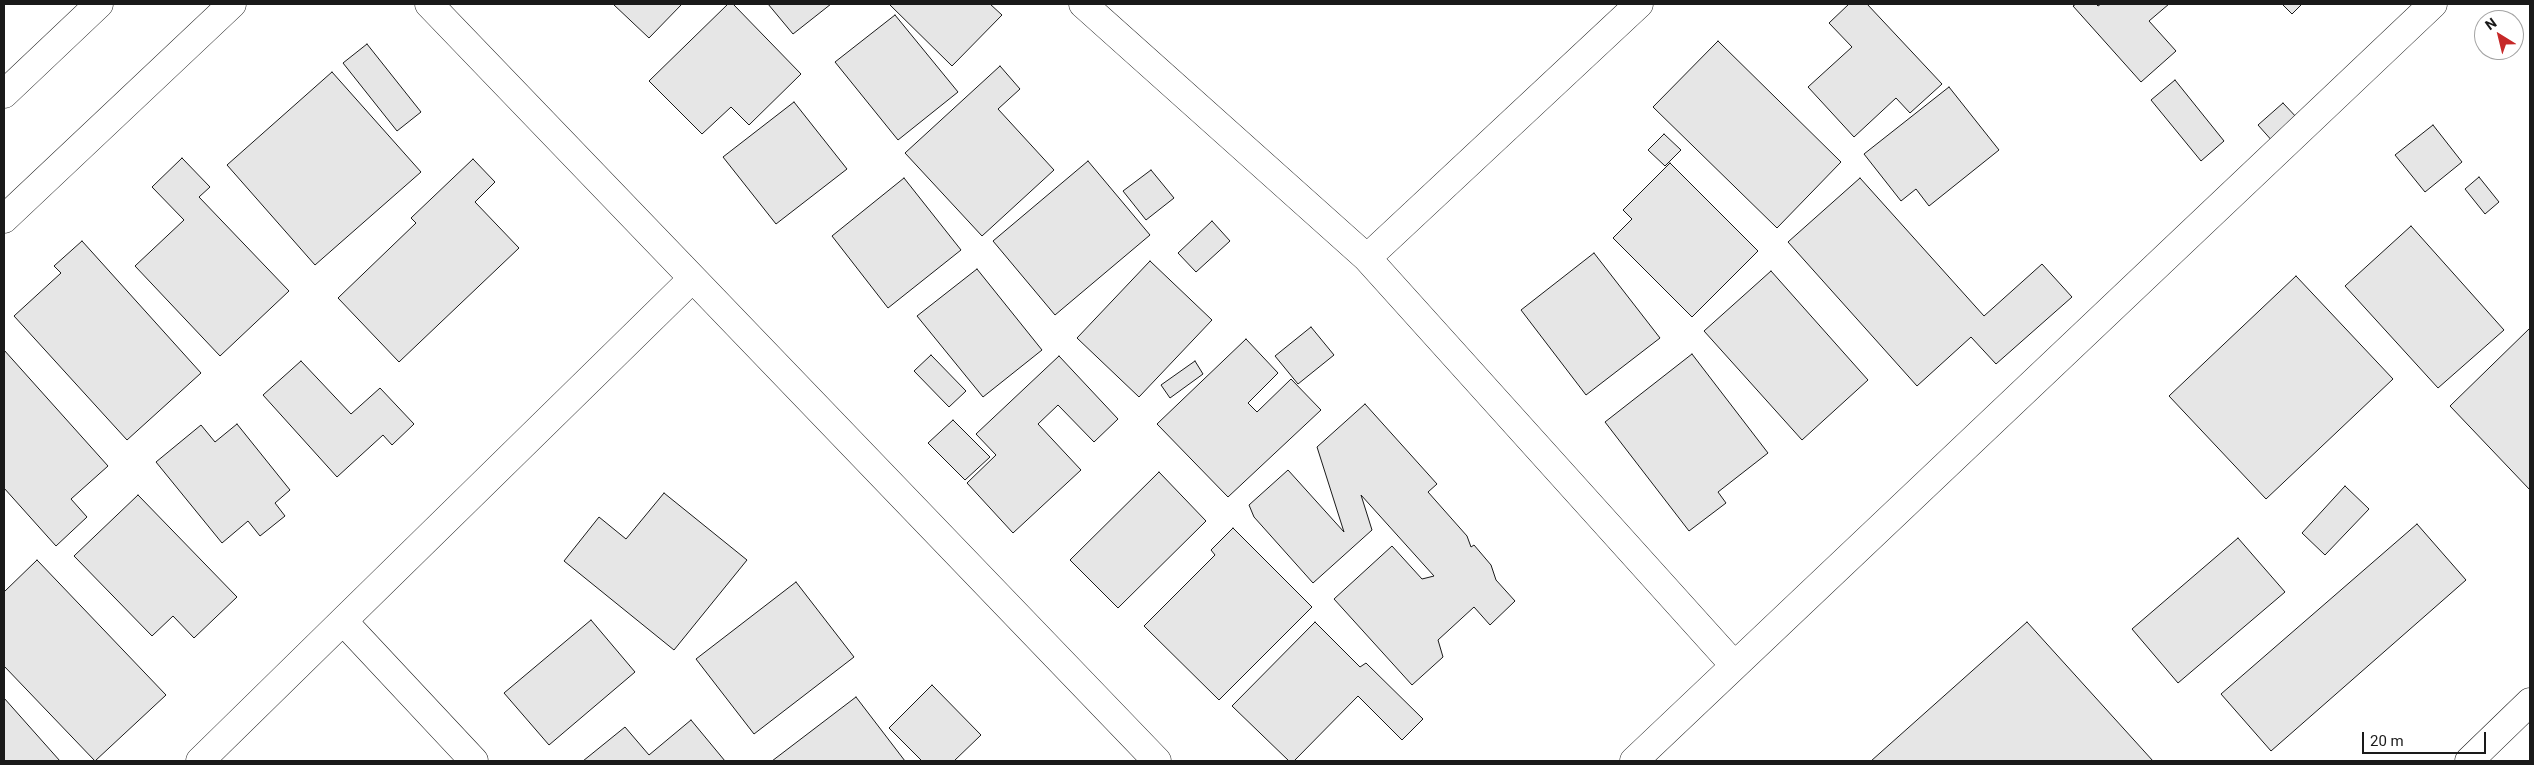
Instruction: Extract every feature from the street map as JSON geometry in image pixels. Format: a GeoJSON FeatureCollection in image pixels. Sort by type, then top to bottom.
{"type":"FeatureCollection","features":[{"type":"Feature","properties":{"kind":"street"},"geometry":{"type":"LineString","coordinates":[[4,94],[99,4]]}},
{"type":"Feature","properties":{"kind":"street"},"geometry":{"type":"LineString","coordinates":[[4,219],[232,4]]}},
{"type":"Feature","properties":{"kind":"street"},"geometry":{"type":"LineString","coordinates":[[429,4],[1157,761]]}},
{"type":"Feature","properties":{"kind":"street"},"geometry":{"type":"LineString","coordinates":[[1083,4],[1367,258],[1734,665]]}},
{"type":"Feature","properties":{"kind":"street"},"geometry":{"type":"LineString","coordinates":[[1367,258],[1639,4]]}},
{"type":"Feature","properties":{"kind":"street"},"geometry":{"type":"LineString","coordinates":[[1634,761],[2433,4]]}},
{"type":"Feature","properties":{"kind":"street"},"geometry":{"type":"LineString","coordinates":[[200,761],[692,278]]}},
{"type":"Feature","properties":{"kind":"street"},"geometry":{"type":"LineString","coordinates":[[343,621],[474,761]]}},
{"type":"Feature","properties":{"kind":"street"},"geometry":{"type":"LineString","coordinates":[[2469,761],[2530,702]]}},
{"type":"Feature","properties":{"kind":"building"},"geometry":{"type":"Polygon","coordinates":[[[613,4],[682,4],[649,38],[613,4]]]}},
{"type":"Feature","properties":{"kind":"building"},"geometry":{"type":"Polygon","coordinates":[[[728,4],[733,4],[801,74],[749,125],[731,107],[702,134],[649,81],[728,4]]]}},
{"type":"Feature","properties":{"kind":"building"},"geometry":{"type":"Polygon","coordinates":[[[768,4],[831,4],[793,34],[768,4]]]}},
{"type":"Feature","properties":{"kind":"building"},"geometry":{"type":"Polygon","coordinates":[[[889,4],[990,4],[1002,15],[952,66],[889,4]]]}},
{"type":"Feature","properties":{"kind":"building"},"geometry":{"type":"Polygon","coordinates":[[[1849,4],[1867,4],[1942,84],[1910,113],[1896,98],[1854,137],[1808,87],[1852,47],[1829,23],[1849,4]]]}},
{"type":"Feature","properties":{"kind":"building"},"geometry":{"type":"Polygon","coordinates":[[[2076,4],[2096,4],[2098,6],[2101,4],[2169,4],[2149,21],[2176,51],[2141,82],[2073,6],[2076,4]]]}},
{"type":"Feature","properties":{"kind":"building"},"geometry":{"type":"Polygon","coordinates":[[[2282,4],[2302,4],[2292,14],[2282,4]]]}},
{"type":"Feature","properties":{"kind":"building"},"geometry":{"type":"Polygon","coordinates":[[[895,15],[958,92],[898,140],[835,62],[895,15]]]}},
{"type":"Feature","properties":{"kind":"building"},"geometry":{"type":"Polygon","coordinates":[[[1718,41],[1841,162],[1777,228],[1653,107],[1718,41]]]}},
{"type":"Feature","properties":{"kind":"building"},"geometry":{"type":"Polygon","coordinates":[[[367,44],[421,112],[397,131],[343,63],[367,44]]]}},
{"type":"Feature","properties":{"kind":"building"},"geometry":{"type":"Polygon","coordinates":[[[1000,66],[1020,89],[998,109],[1054,170],[982,236],[905,153],[1000,66]]]}},
{"type":"Feature","properties":{"kind":"building"},"geometry":{"type":"Polygon","coordinates":[[[332,72],[421,172],[315,265],[227,165],[332,72]]]}},
{"type":"Feature","properties":{"kind":"building"},"geometry":{"type":"Polygon","coordinates":[[[2175,80],[2224,141],[2201,161],[2151,100],[2175,80]]]}},
{"type":"Feature","properties":{"kind":"building"},"geometry":{"type":"Polygon","coordinates":[[[1949,87],[1999,150],[1929,206],[1916,189],[1901,201],[1864,154],[1949,87]]]}},
{"type":"Feature","properties":{"kind":"building"},"geometry":{"type":"Polygon","coordinates":[[[794,102],[847,169],[776,224],[723,157],[794,102]]]}},
{"type":"Feature","properties":{"kind":"building"},"geometry":{"type":"Polygon","coordinates":[[[2283,103],[2299,120],[2274,143],[2258,125],[2283,103]]]}},
{"type":"Feature","properties":{"kind":"building"},"geometry":{"type":"Polygon","coordinates":[[[2433,125],[2462,162],[2425,192],[2395,155],[2433,125]]]}},
{"type":"Feature","properties":{"kind":"building"},"geometry":{"type":"Polygon","coordinates":[[[1664,134],[1681,150],[1665,166],[1648,150],[1664,134]]]}},
{"type":"Feature","properties":{"kind":"building"},"geometry":{"type":"Polygon","coordinates":[[[182,158],[210,187],[199,197],[289,291],[220,356],[135,266],[184,220],[152,187],[182,158]]]}},
{"type":"Feature","properties":{"kind":"building"},"geometry":{"type":"Polygon","coordinates":[[[473,159],[495,182],[475,202],[519,248],[399,362],[338,298],[416,223],[411,218],[473,159]]]}},
{"type":"Feature","properties":{"kind":"building"},"geometry":{"type":"Polygon","coordinates":[[[1088,161],[1150,235],[1055,315],[993,241],[1088,161]]]}},
{"type":"Feature","properties":{"kind":"building"},"geometry":{"type":"Polygon","coordinates":[[[1670,163],[1758,251],[1692,317],[1613,238],[1632,219],[1623,210],[1670,163]]]}},
{"type":"Feature","properties":{"kind":"building"},"geometry":{"type":"Polygon","coordinates":[[[1151,170],[1174,198],[1146,220],[1123,191],[1151,170]]]}},
{"type":"Feature","properties":{"kind":"building"},"geometry":{"type":"Polygon","coordinates":[[[2479,177],[2499,202],[2485,214],[2465,189],[2479,177]]]}},
{"type":"Feature","properties":{"kind":"building"},"geometry":{"type":"Polygon","coordinates":[[[904,178],[961,250],[888,308],[832,236],[904,178]]]}},
{"type":"Feature","properties":{"kind":"building"},"geometry":{"type":"Polygon","coordinates":[[[1860,178],[1984,316],[2042,264],[2072,297],[1996,364],[1971,337],[1917,386],[1788,242],[1860,178]]]}},
{"type":"Feature","properties":{"kind":"building"},"geometry":{"type":"Polygon","coordinates":[[[1212,221],[1230,241],[1196,272],[1178,253],[1212,221]]]}},
{"type":"Feature","properties":{"kind":"building"},"geometry":{"type":"Polygon","coordinates":[[[2411,226],[2504,330],[2438,388],[2345,286],[2411,226]]]}},
{"type":"Feature","properties":{"kind":"building"},"geometry":{"type":"Polygon","coordinates":[[[82,241],[201,373],[127,440],[14,316],[61,273],[54,266],[82,241]]]}},
{"type":"Feature","properties":{"kind":"building"},"geometry":{"type":"Polygon","coordinates":[[[1594,253],[1660,338],[1586,395],[1521,310],[1594,253]]]}},
{"type":"Feature","properties":{"kind":"building"},"geometry":{"type":"Polygon","coordinates":[[[1150,261],[1212,320],[1139,397],[1077,338],[1150,261]]]}},
{"type":"Feature","properties":{"kind":"building"},"geometry":{"type":"Polygon","coordinates":[[[977,269],[1042,350],[983,397],[917,316],[977,269]]]}},
{"type":"Feature","properties":{"kind":"building"},"geometry":{"type":"Polygon","coordinates":[[[1771,271],[1868,380],[1802,440],[1704,331],[1771,271]]]}},
{"type":"Feature","properties":{"kind":"building"},"geometry":{"type":"Polygon","coordinates":[[[2296,276],[2393,379],[2266,499],[2169,396],[2296,276]]]}},
{"type":"Feature","properties":{"kind":"building"},"geometry":{"type":"Polygon","coordinates":[[[1311,327],[1334,355],[1298,384],[1275,356],[1311,327]]]}},
{"type":"Feature","properties":{"kind":"building"},"geometry":{"type":"Polygon","coordinates":[[[2530,328],[2530,490],[2450,406],[2530,328]]]}},
{"type":"Feature","properties":{"kind":"building"},"geometry":{"type":"Polygon","coordinates":[[[1246,339],[1278,373],[1248,403],[1257,412],[1291,379],[1321,410],[1228,497],[1157,424],[1246,339]]]}},
{"type":"Feature","properties":{"kind":"building"},"geometry":{"type":"Polygon","coordinates":[[[4,350],[108,466],[71,499],[87,517],[56,546],[4,488],[4,350]]]}},
{"type":"Feature","properties":{"kind":"building"},"geometry":{"type":"Polygon","coordinates":[[[1692,354],[1768,453],[1718,492],[1726,503],[1689,531],[1605,422],[1692,354]]]}},
{"type":"Feature","properties":{"kind":"building"},"geometry":{"type":"Polygon","coordinates":[[[931,355],[966,391],[949,407],[914,371],[931,355]]]}},
{"type":"Feature","properties":{"kind":"building"},"geometry":{"type":"Polygon","coordinates":[[[1059,356],[1118,419],[1094,442],[1058,405],[1038,424],[1081,470],[1013,533],[967,483],[996,455],[976,434],[1059,356]]]}},
{"type":"Feature","properties":{"kind":"building"},"geometry":{"type":"Polygon","coordinates":[[[301,361],[351,414],[380,388],[414,424],[392,445],[383,435],[337,477],[263,395],[301,361]]]}},
{"type":"Feature","properties":{"kind":"building"},"geometry":{"type":"Polygon","coordinates":[[[1195,361],[1203,374],[1170,398],[1161,385],[1195,361]]]}},
{"type":"Feature","properties":{"kind":"building"},"geometry":{"type":"Polygon","coordinates":[[[1365,404],[1437,484],[1428,492],[1467,536],[1471,547],[1474,545],[1491,565],[1496,580],[1515,601],[1490,625],[1474,607],[1438,640],[1443,657],[1412,685],[1334,599],[1392,546],[1422,579],[1434,576],[1361,495],[1372,530],[1313,583],[1254,517],[1249,505],[1288,470],[1344,532],[1317,447],[1365,404]]]}},
{"type":"Feature","properties":{"kind":"building"},"geometry":{"type":"Polygon","coordinates":[[[953,420],[990,457],[965,480],[928,443],[953,420]]]}},
{"type":"Feature","properties":{"kind":"building"},"geometry":{"type":"Polygon","coordinates":[[[237,424],[290,490],[275,503],[285,516],[260,536],[248,521],[222,543],[156,462],[201,425],[215,442],[237,424]]]}},
{"type":"Feature","properties":{"kind":"building"},"geometry":{"type":"Polygon","coordinates":[[[1159,472],[1206,521],[1118,608],[1070,560],[1159,472]]]}},
{"type":"Feature","properties":{"kind":"building"},"geometry":{"type":"Polygon","coordinates":[[[2345,486],[2369,509],[2325,555],[2302,533],[2345,486]]]}},
{"type":"Feature","properties":{"kind":"building"},"geometry":{"type":"Polygon","coordinates":[[[664,493],[747,560],[674,650],[564,561],[599,517],[626,539],[664,493]]]}},
{"type":"Feature","properties":{"kind":"building"},"geometry":{"type":"Polygon","coordinates":[[[138,495],[237,597],[194,638],[173,616],[152,636],[74,556],[138,495]]]}},
{"type":"Feature","properties":{"kind":"building"},"geometry":{"type":"Polygon","coordinates":[[[2417,524],[2466,580],[2271,751],[2221,694],[2417,524]]]}},
{"type":"Feature","properties":{"kind":"building"},"geometry":{"type":"Polygon","coordinates":[[[1233,528],[1312,607],[1219,700],[1144,626],[1215,555],[1211,550],[1233,528]]]}},
{"type":"Feature","properties":{"kind":"building"},"geometry":{"type":"Polygon","coordinates":[[[2238,538],[2285,592],[2178,683],[2132,629],[2238,538]]]}},
{"type":"Feature","properties":{"kind":"building"},"geometry":{"type":"Polygon","coordinates":[[[37,560],[166,695],[95,761],[4,666],[4,592],[37,560]]]}},
{"type":"Feature","properties":{"kind":"building"},"geometry":{"type":"Polygon","coordinates":[[[796,582],[854,657],[754,734],[696,659],[796,582]]]}},
{"type":"Feature","properties":{"kind":"building"},"geometry":{"type":"Polygon","coordinates":[[[591,620],[635,672],[549,745],[504,693],[591,620]]]}},
{"type":"Feature","properties":{"kind":"building"},"geometry":{"type":"Polygon","coordinates":[[[1315,622],[1360,667],[1366,663],[1423,719],[1402,740],[1358,696],[1294,761],[1289,761],[1232,706],[1315,622]]]}},
{"type":"Feature","properties":{"kind":"building"},"geometry":{"type":"Polygon","coordinates":[[[2027,622],[2153,761],[1871,761],[2027,622]]]}},
{"type":"Feature","properties":{"kind":"building"},"geometry":{"type":"Polygon","coordinates":[[[932,685],[981,735],[954,761],[922,761],[889,728],[932,685]]]}},
{"type":"Feature","properties":{"kind":"building"},"geometry":{"type":"Polygon","coordinates":[[[856,697],[905,761],[772,761],[856,697]]]}},
{"type":"Feature","properties":{"kind":"building"},"geometry":{"type":"Polygon","coordinates":[[[4,698],[60,761],[4,761],[4,698]]]}},
{"type":"Feature","properties":{"kind":"building"},"geometry":{"type":"Polygon","coordinates":[[[691,720],[725,761],[583,761],[625,727],[649,755],[691,720]]]}}]}
